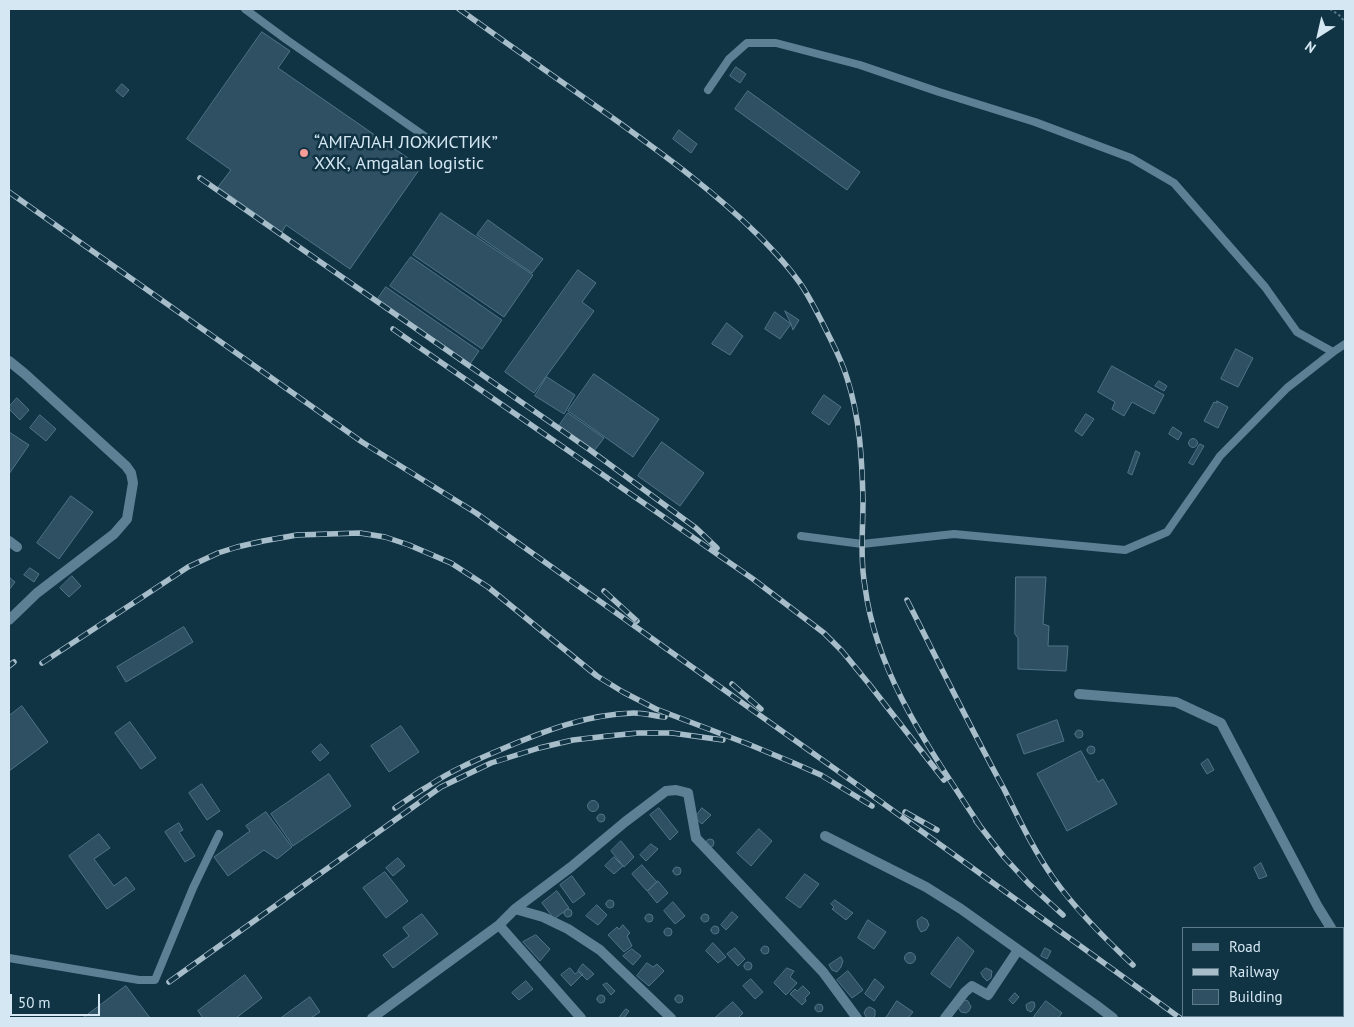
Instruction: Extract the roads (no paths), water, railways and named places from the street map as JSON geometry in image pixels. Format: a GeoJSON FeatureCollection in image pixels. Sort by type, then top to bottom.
{"type":"FeatureCollection","features":[{"type":"Feature","properties":{"kind":"street"},"geometry":{"type":"LineString","coordinates":[[9,362],[25,374],[126,466],[131,473],[133,483],[127,519],[114,534],[38,593],[9,620]]}},
{"type":"Feature","properties":{"kind":"street"},"geometry":{"type":"LineString","coordinates":[[1079,694],[1176,702],[1221,723],[1330,927]]}},
{"type":"Feature","properties":{"kind":"street"},"geometry":{"type":"LineString","coordinates":[[372,1018],[498,925],[515,909],[666,791],[676,790],[688,793],[696,838],[823,972],[858,1018]]}},
{"type":"Feature","properties":{"kind":"street"},"geometry":{"type":"LineString","coordinates":[[825,836],[926,887],[961,909],[1113,1018]]}},
{"type":"Feature","properties":{"kind":"street"},"geometry":{"type":"LineString","coordinates":[[515,909],[543,917],[568,929],[600,950],[671,1018]]}},
{"type":"Feature","properties":{"kind":"street"},"geometry":{"type":"LineString","coordinates":[[498,925],[581,1018]]}},
{"type":"Feature","properties":{"kind":"street"},"geometry":{"type":"LineString","coordinates":[[945,1018],[972,986],[988,995],[1018,950]]}},
{"type":"Feature","properties":{"kind":"lane"},"geometry":{"type":"LineString","coordinates":[[245,9],[433,142]]}},
{"type":"Feature","properties":{"kind":"lane"},"geometry":{"type":"LineString","coordinates":[[708,90],[729,59],[747,43],[776,43],[860,65],[1035,122],[1131,158],[1174,183],[1265,287],[1297,332],[1333,352]]}},
{"type":"Feature","properties":{"kind":"lane"},"geometry":{"type":"LineString","coordinates":[[801,536],[862,544],[954,534],[1125,550],[1167,532],[1220,456],[1287,388],[1345,344]]}},
{"type":"Feature","properties":{"kind":"lane"},"geometry":{"type":"LineString","coordinates":[[9,958],[138,980],[155,980],[219,834]]}},
{"type":"Feature","properties":{"kind":"railway"},"geometry":{"type":"LineString","coordinates":[[459,9],[629,130],[705,187],[764,241],[802,286],[840,359],[855,408],[862,469],[863,576],[871,620],[881,652],[894,683],[926,742],[980,826]]}},
{"type":"Feature","properties":{"kind":"railway"},"geometry":{"type":"LineString","coordinates":[[200,178],[590,450],[696,528],[717,548]]}},
{"type":"Feature","properties":{"kind":"railway"},"geometry":{"type":"LineString","coordinates":[[9,192],[362,442],[476,513],[1180,1018]]}},
{"type":"Feature","properties":{"kind":"railway"},"geometry":{"type":"LineString","coordinates":[[393,329],[753,579],[824,633],[842,651],[869,684],[944,780]]}},
{"type":"Feature","properties":{"kind":"railway"},"geometry":{"type":"LineString","coordinates":[[42,663],[188,567],[218,553],[263,541],[297,535],[360,533],[385,537],[451,563],[488,587],[597,676],[623,692],[656,709],[748,744],[821,775],[872,806]]}},
{"type":"Feature","properties":{"kind":"railway"},"geometry":{"type":"LineString","coordinates":[[604,591],[637,621]]}},
{"type":"Feature","properties":{"kind":"railway"},"geometry":{"type":"LineString","coordinates":[[907,600],[1040,857],[1054,879],[1081,913],[1133,965]]}},
{"type":"Feature","properties":{"kind":"railway"},"geometry":{"type":"LineString","coordinates":[[9,666],[14,662]]}},
{"type":"Feature","properties":{"kind":"railway"},"geometry":{"type":"LineString","coordinates":[[732,684],[761,709]]}},
{"type":"Feature","properties":{"kind":"railway"},"geometry":{"type":"LineString","coordinates":[[395,808],[454,771],[492,753],[550,730],[583,720],[617,714],[638,713],[665,717]]}},
{"type":"Feature","properties":{"kind":"railway"},"geometry":{"type":"LineString","coordinates":[[169,982],[441,787],[491,763],[573,740],[638,733],[672,733],[723,740]]}},
{"type":"Feature","properties":{"kind":"railway"},"geometry":{"type":"LineString","coordinates":[[905,812],[937,830]]}},
{"type":"Feature","properties":{"kind":"railway"},"geometry":{"type":"LineString","coordinates":[[976,821],[1004,857],[1029,884],[1063,915]]}},
{"type":"Feature","properties":{"kind":"place","name":"“АМГАЛАН ЛОЖИСТИК” ХХК, Amgalan logistic"},"geometry":{"type":"Point","coordinates":[304,153]}}]}
